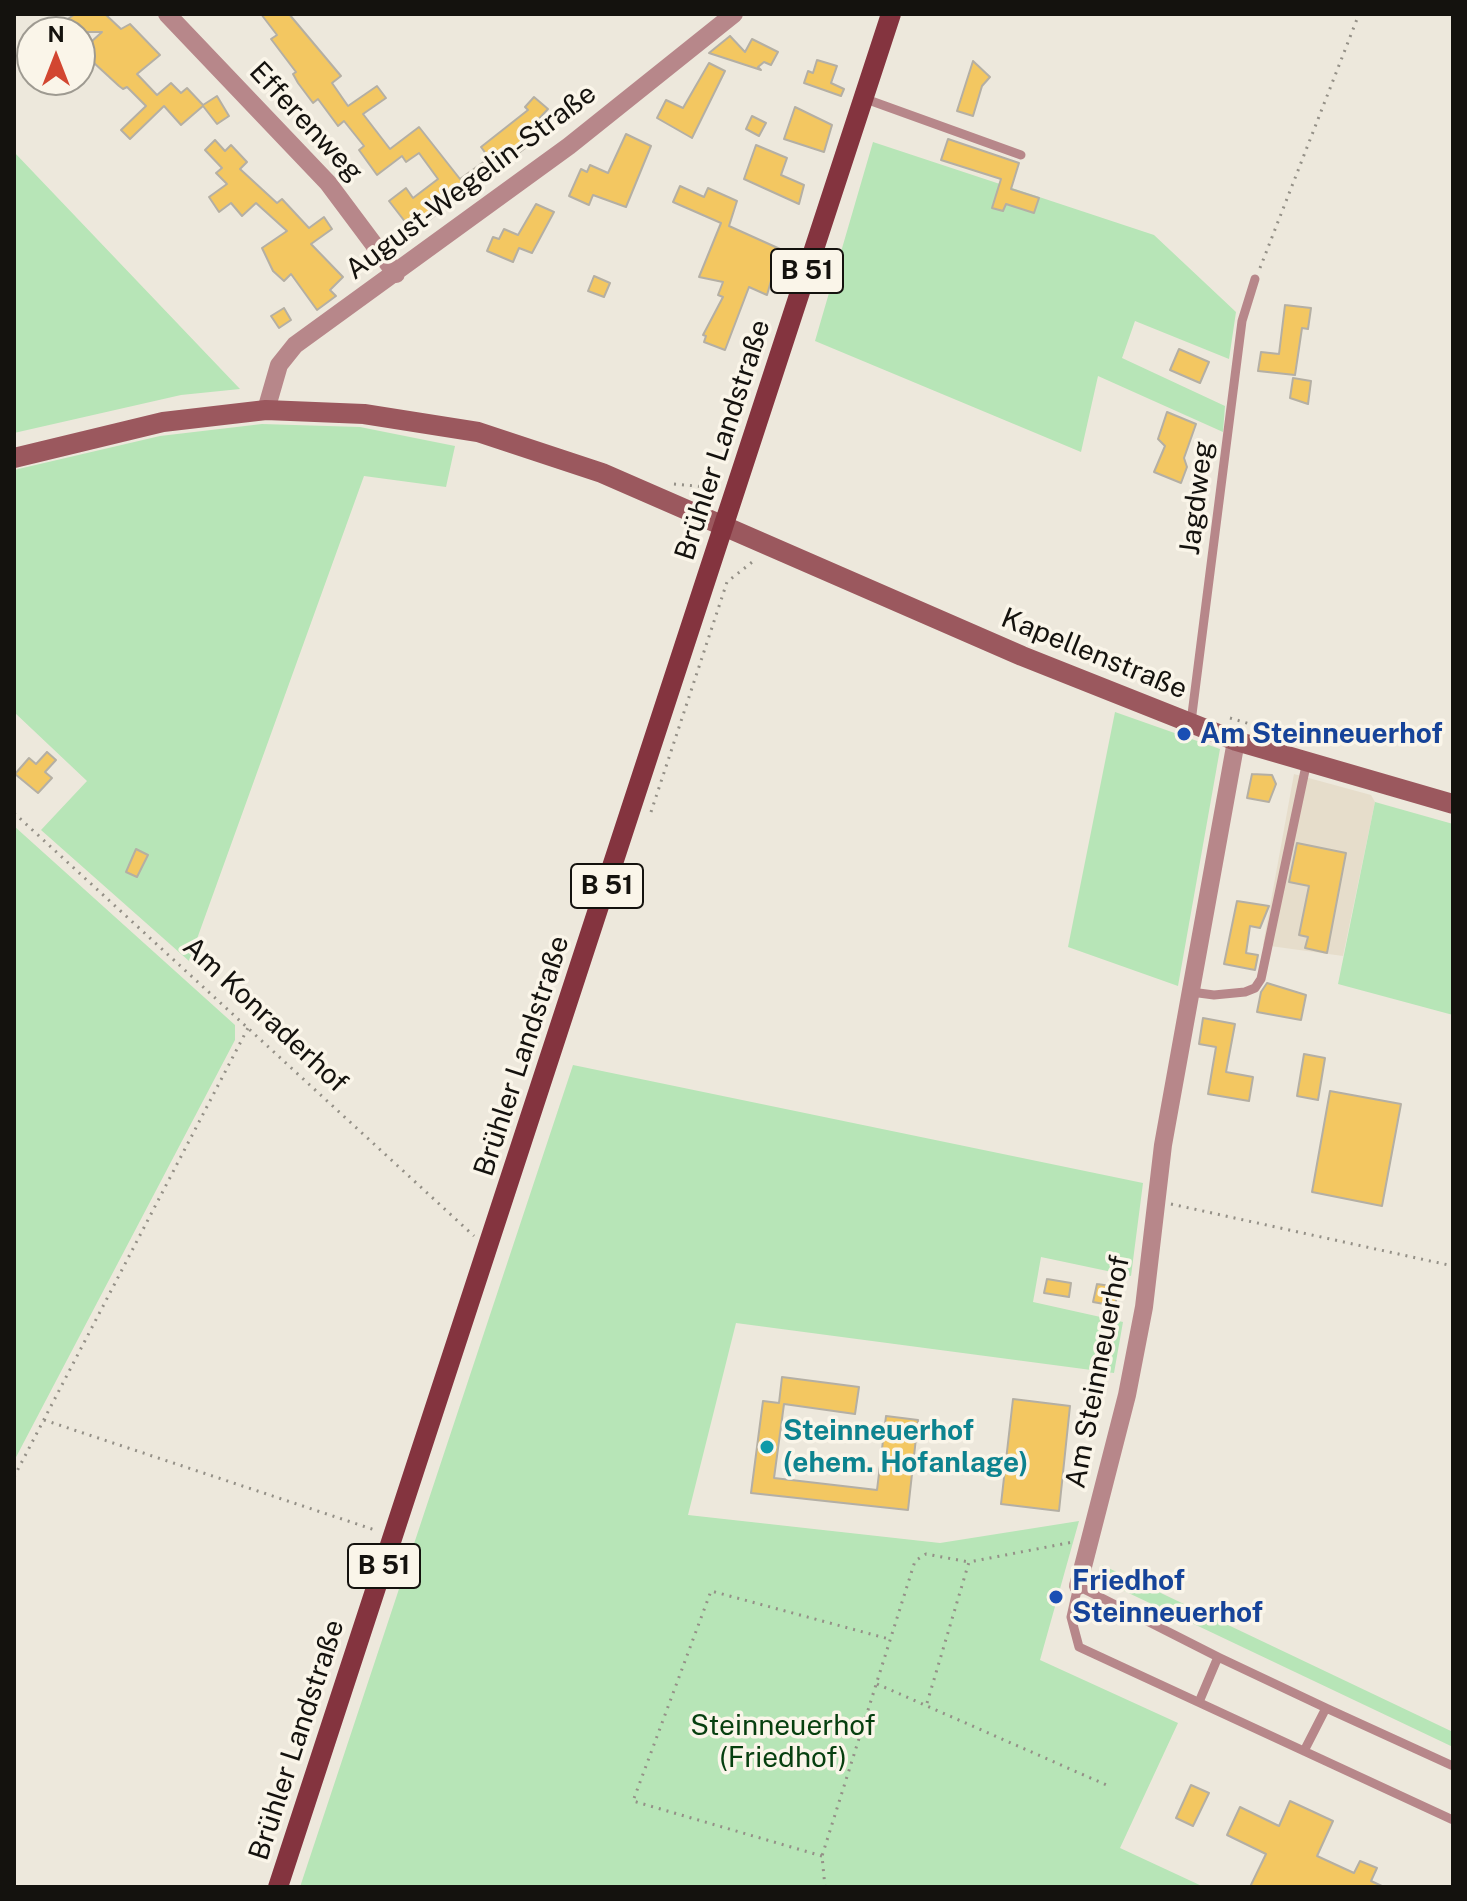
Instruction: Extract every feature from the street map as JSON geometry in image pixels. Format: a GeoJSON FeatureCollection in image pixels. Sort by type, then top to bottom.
{"type":"FeatureCollection","features":[{"type":"Feature","properties":{"kind":"main road","name":"Brühler Landstraße"},"geometry":{"type":"LineString","coordinates":[[278,1887],[891,14]]}},
{"type":"Feature","properties":{"kind":"main road","name":"Kapellenstraße"},"geometry":{"type":"LineString","coordinates":[[14,458],[163,422],[266,410],[364,414],[478,432],[602,473],[1022,656],[1236,741],[1311,752],[1453,804]]}},
{"type":"Feature","properties":{"kind":"street","name":"Efferenweg"},"geometry":{"type":"LineString","coordinates":[[167,14],[328,183],[396,274]]}},
{"type":"Feature","properties":{"kind":"street","name":"August-Wegelin-Straße"},"geometry":{"type":"LineString","coordinates":[[266,410],[279,365],[295,345],[569,146],[734,14]]}},
{"type":"Feature","properties":{"kind":"street","name":"Am Steinneuerhof"},"geometry":{"type":"LineString","coordinates":[[1078,1586],[1127,1395],[1144,1307],[1155,1201],[1236,741]]}},
{"type":"Feature","properties":{"kind":"lane"},"geometry":{"type":"LineString","coordinates":[[863,98],[1021,155]]}},
{"type":"Feature","properties":{"kind":"lane","name":"Jagdweg"},"geometry":{"type":"LineString","coordinates":[[1191,723],[1242,321],[1255,279]]}},
{"type":"Feature","properties":{"kind":"lane"},"geometry":{"type":"LineString","coordinates":[[1191,992],[1245,992],[1255,988],[1261,979],[1311,752]]}},
{"type":"Feature","properties":{"kind":"lane"},"geometry":{"type":"LineString","coordinates":[[1453,1766],[1218,1657],[1078,1586],[1071,1617],[1079,1647],[1453,1820]]}},
{"type":"Feature","properties":{"kind":"lane"},"geometry":{"type":"LineString","coordinates":[[1199,1702],[1218,1657]]}},
{"type":"Feature","properties":{"kind":"lane"},"geometry":{"type":"LineString","coordinates":[[1304,1751],[1326,1708]]}},
{"type":"Feature","properties":{"kind":"path"},"geometry":{"type":"LineString","coordinates":[[1255,279],[1359,14]]}},
{"type":"Feature","properties":{"kind":"path"},"geometry":{"type":"LineString","coordinates":[[1223,716],[1311,752]]}},
{"type":"Feature","properties":{"kind":"path","name":"Am Konraderhof"},"geometry":{"type":"LineString","coordinates":[[14,813],[474,1236],[490,1244]]}},
{"type":"Feature","properties":{"kind":"path"},"geometry":{"type":"LineString","coordinates":[[14,1477],[249,1026]]}},
{"type":"Feature","properties":{"kind":"path"},"geometry":{"type":"LineString","coordinates":[[1155,1201],[1453,1266]]}},
{"type":"Feature","properties":{"kind":"path"},"geometry":{"type":"LineString","coordinates":[[44,1420],[394,1536]]}},
{"type":"Feature","properties":{"kind":"path"},"geometry":{"type":"LineString","coordinates":[[825,1887],[822,1856],[915,1561],[926,1554],[969,1562],[1092,1539]]}},
{"type":"Feature","properties":{"kind":"path"},"geometry":{"type":"LineString","coordinates":[[927,1703],[969,1562]]}},
{"type":"Feature","properties":{"kind":"path"},"geometry":{"type":"LineString","coordinates":[[822,1856],[633,1801],[711,1591],[889,1639]]}},
{"type":"Feature","properties":{"kind":"path"},"geometry":{"type":"LineString","coordinates":[[876,1683],[1111,1787]]}},
{"type":"Feature","properties":{"kind":"shaded area"},"geometry":{"type":"Polygon","coordinates":[[[1294,774],[1371,795],[1375,802],[1343,956],[1263,945],[1294,774]]]}},
{"type":"Feature","properties":{"kind":"green space"},"geometry":{"type":"Polygon","coordinates":[[[873,142],[1154,235],[1236,312],[1229,359],[1135,321],[1122,358],[1225,406],[1223,432],[1098,376],[1081,452],[815,341],[873,142]]]}},
{"type":"Feature","properties":{"kind":"green space"},"geometry":{"type":"Polygon","coordinates":[[[14,152],[240,389],[181,395],[14,433],[14,152]]]}},
{"type":"Feature","properties":{"kind":"green space"},"geometry":{"type":"Polygon","coordinates":[[[262,424],[360,427],[455,446],[446,487],[364,476],[189,961],[41,830],[87,781],[14,712],[14,470],[160,436],[262,424]]]}},
{"type":"Feature","properties":{"kind":"green space"},"geometry":{"type":"Polygon","coordinates":[[[1115,712],[1220,749],[1178,986],[1068,947],[1115,712]]]}},
{"type":"Feature","properties":{"kind":"green space"},"geometry":{"type":"Polygon","coordinates":[[[1375,802],[1453,824],[1453,1015],[1338,984],[1375,802]]]}},
{"type":"Feature","properties":{"kind":"green space"},"geometry":{"type":"Polygon","coordinates":[[[14,826],[235,1025],[235,1040],[14,1461],[14,826]]]}},
{"type":"Feature","properties":{"kind":"green space","name":"Steinneuerhof (Friedhof)"},"geometry":{"type":"Polygon","coordinates":[[[573,1065],[1143,1183],[1131,1276],[1041,1257],[1033,1302],[1123,1322],[1114,1373],[736,1323],[688,1515],[940,1543],[1079,1521],[1040,1660],[1178,1723],[1120,1848],[1204,1887],[300,1887],[573,1065]]]}},
{"type":"Feature","properties":{"kind":"green space"},"geometry":{"type":"Polygon","coordinates":[[[1102,1565],[1453,1732],[1453,1747],[1099,1579],[1102,1565]]]}},
{"type":"Feature","properties":{"kind":"building"},"geometry":{"type":"Polygon","coordinates":[[[105,14],[121,29],[130,24],[160,55],[137,74],[157,95],[171,83],[181,93],[187,88],[203,105],[217,96],[229,116],[217,124],[203,106],[181,125],[164,106],[130,139],[121,130],[146,106],[127,87],[123,89],[96,65],[96,37],[102,32],[96,32],[96,16],[72,16],[105,14]]]}},
{"type":"Feature","properties":{"kind":"building"},"geometry":{"type":"Polygon","coordinates":[[[261,14],[289,14],[341,76],[332,83],[348,106],[377,86],[386,98],[363,114],[390,149],[419,127],[460,179],[489,158],[481,147],[528,110],[525,107],[534,97],[548,109],[535,123],[544,134],[413,232],[389,201],[406,188],[413,198],[438,179],[419,153],[406,162],[402,156],[377,175],[359,150],[364,146],[344,121],[338,126],[318,99],[313,103],[298,83],[293,74],[296,72],[271,39],[277,35],[261,14]]]}},
{"type":"Feature","properties":{"kind":"building"},"geometry":{"type":"Polygon","coordinates":[[[730,36],[745,52],[752,39],[778,52],[771,65],[764,62],[758,67],[761,70],[709,53],[730,36]]]}},
{"type":"Feature","properties":{"kind":"building"},"geometry":{"type":"Polygon","coordinates":[[[817,60],[837,66],[831,83],[844,89],[841,96],[804,83],[808,71],[813,73],[817,60]]]}},
{"type":"Feature","properties":{"kind":"building"},"geometry":{"type":"Polygon","coordinates":[[[973,61],[990,77],[982,86],[973,116],[957,111],[973,61]]]}},
{"type":"Feature","properties":{"kind":"building"},"geometry":{"type":"Polygon","coordinates":[[[709,63],[725,71],[692,138],[657,118],[666,100],[683,108],[709,63]]]}},
{"type":"Feature","properties":{"kind":"building"},"geometry":{"type":"Polygon","coordinates":[[[795,107],[832,125],[824,152],[784,139],[795,107]]]}},
{"type":"Feature","properties":{"kind":"building"},"geometry":{"type":"Polygon","coordinates":[[[752,116],[766,123],[759,136],[746,129],[752,116]]]}},
{"type":"Feature","properties":{"kind":"building"},"geometry":{"type":"Polygon","coordinates":[[[626,134],[651,146],[626,207],[593,195],[589,205],[569,196],[581,169],[587,172],[590,165],[608,173],[626,134]]]}},
{"type":"Feature","properties":{"kind":"building"},"geometry":{"type":"Polygon","coordinates":[[[948,139],[1019,163],[1011,189],[1039,198],[1034,213],[1006,204],[1003,211],[992,208],[1001,179],[941,160],[948,139]]]}},
{"type":"Feature","properties":{"kind":"building"},"geometry":{"type":"Polygon","coordinates":[[[215,140],[225,151],[231,145],[247,162],[240,169],[277,203],[282,199],[309,228],[324,217],[332,229],[311,244],[343,277],[330,290],[336,296],[317,310],[291,274],[284,281],[273,271],[262,248],[287,231],[256,203],[242,216],[231,203],[219,212],[209,197],[227,184],[216,173],[222,168],[205,150],[215,140]]]}},
{"type":"Feature","properties":{"kind":"building"},"geometry":{"type":"Polygon","coordinates":[[[756,145],[787,158],[781,175],[804,185],[799,204],[744,179],[756,145]]]}},
{"type":"Feature","properties":{"kind":"building"},"geometry":{"type":"Polygon","coordinates":[[[680,186],[704,197],[708,188],[737,201],[729,226],[780,249],[767,295],[749,287],[725,350],[704,342],[706,336],[703,335],[723,297],[718,295],[723,282],[699,277],[721,223],[673,202],[680,186]]]}},
{"type":"Feature","properties":{"kind":"building"},"geometry":{"type":"Polygon","coordinates":[[[536,204],[554,212],[532,253],[519,248],[513,262],[487,251],[493,237],[499,239],[504,229],[518,235],[536,204]]]}},
{"type":"Feature","properties":{"kind":"building"},"geometry":{"type":"Polygon","coordinates":[[[594,276],[610,283],[604,297],[588,291],[594,276]]]}},
{"type":"Feature","properties":{"kind":"building"},"geometry":{"type":"Polygon","coordinates":[[[1285,305],[1311,308],[1308,329],[1302,328],[1295,375],[1258,371],[1261,352],[1279,354],[1285,305]]]}},
{"type":"Feature","properties":{"kind":"building"},"geometry":{"type":"Polygon","coordinates":[[[284,308],[291,320],[279,328],[271,316],[284,308]]]}},
{"type":"Feature","properties":{"kind":"building"},"geometry":{"type":"Polygon","coordinates":[[[1179,349],[1209,362],[1200,383],[1170,370],[1179,349]]]}},
{"type":"Feature","properties":{"kind":"building"},"geometry":{"type":"Polygon","coordinates":[[[1293,378],[1311,381],[1308,404],[1290,398],[1293,378]]]}},
{"type":"Feature","properties":{"kind":"building"},"geometry":{"type":"Polygon","coordinates":[[[1167,412],[1196,424],[1184,458],[1187,467],[1181,483],[1154,472],[1165,446],[1158,439],[1167,412]]]}},
{"type":"Feature","properties":{"kind":"building"},"geometry":{"type":"Polygon","coordinates":[[[47,752],[56,760],[45,772],[52,778],[38,793],[15,774],[29,758],[36,764],[47,752]]]}},
{"type":"Feature","properties":{"kind":"building"},"geometry":{"type":"Polygon","coordinates":[[[1252,774],[1272,775],[1276,784],[1269,802],[1247,798],[1252,774]]]}},
{"type":"Feature","properties":{"kind":"building"},"geometry":{"type":"Polygon","coordinates":[[[1297,843],[1346,853],[1327,953],[1305,948],[1308,937],[1299,935],[1309,886],[1289,882],[1297,843]]]}},
{"type":"Feature","properties":{"kind":"building"},"geometry":{"type":"Polygon","coordinates":[[[136,849],[148,855],[137,877],[126,872],[136,849]]]}},
{"type":"Feature","properties":{"kind":"building"},"geometry":{"type":"Polygon","coordinates":[[[1237,901],[1269,906],[1260,928],[1250,926],[1246,953],[1258,955],[1255,970],[1224,964],[1237,901]]]}},
{"type":"Feature","properties":{"kind":"building"},"geometry":{"type":"Polygon","coordinates":[[[1267,983],[1306,995],[1301,1020],[1257,1012],[1261,992],[1267,983]]]}},
{"type":"Feature","properties":{"kind":"building"},"geometry":{"type":"Polygon","coordinates":[[[1203,1018],[1235,1024],[1226,1072],[1253,1077],[1249,1101],[1208,1094],[1216,1047],[1199,1044],[1203,1018]]]}},
{"type":"Feature","properties":{"kind":"building"},"geometry":{"type":"Polygon","coordinates":[[[1304,1054],[1325,1058],[1318,1100],[1297,1096],[1304,1054]]]}},
{"type":"Feature","properties":{"kind":"building"},"geometry":{"type":"Polygon","coordinates":[[[1330,1091],[1401,1104],[1382,1206],[1312,1192],[1330,1091]]]}},
{"type":"Feature","properties":{"kind":"building"},"geometry":{"type":"Polygon","coordinates":[[[1047,1279],[1071,1283],[1069,1297],[1044,1293],[1047,1279]]]}},
{"type":"Feature","properties":{"kind":"building"},"geometry":{"type":"Polygon","coordinates":[[[1097,1284],[1118,1287],[1115,1306],[1093,1302],[1097,1284]]]}},
{"type":"Feature","properties":{"kind":"building"},"geometry":{"type":"Polygon","coordinates":[[[782,1377],[859,1387],[855,1414],[784,1404],[774,1478],[877,1490],[886,1416],[918,1420],[908,1510],[751,1493],[763,1401],[779,1403],[782,1377]]]}},
{"type":"Feature","properties":{"kind":"building"},"geometry":{"type":"Polygon","coordinates":[[[1013,1399],[1070,1406],[1059,1511],[1001,1504],[1013,1399]]]}},
{"type":"Feature","properties":{"kind":"building"},"geometry":{"type":"Polygon","coordinates":[[[1191,1785],[1209,1793],[1193,1826],[1176,1818],[1191,1785]]]}},
{"type":"Feature","properties":{"kind":"building"},"geometry":{"type":"Polygon","coordinates":[[[1290,1801],[1333,1821],[1317,1856],[1354,1873],[1360,1861],[1377,1868],[1371,1881],[1384,1887],[1250,1887],[1266,1854],[1227,1835],[1240,1807],[1279,1826],[1290,1801]]]}},
{"type":"Feature","properties":{"kind":"place","name":"Am Steinneuerhof"},"geometry":{"type":"Point","coordinates":[1184,734]}},
{"type":"Feature","properties":{"kind":"place","name":"Steinneuerhof (ehem. Hofanlage)"},"geometry":{"type":"Point","coordinates":[767,1447]}},
{"type":"Feature","properties":{"kind":"place","name":"Friedhof Steinneuerhof"},"geometry":{"type":"Point","coordinates":[1056,1597]}}]}
